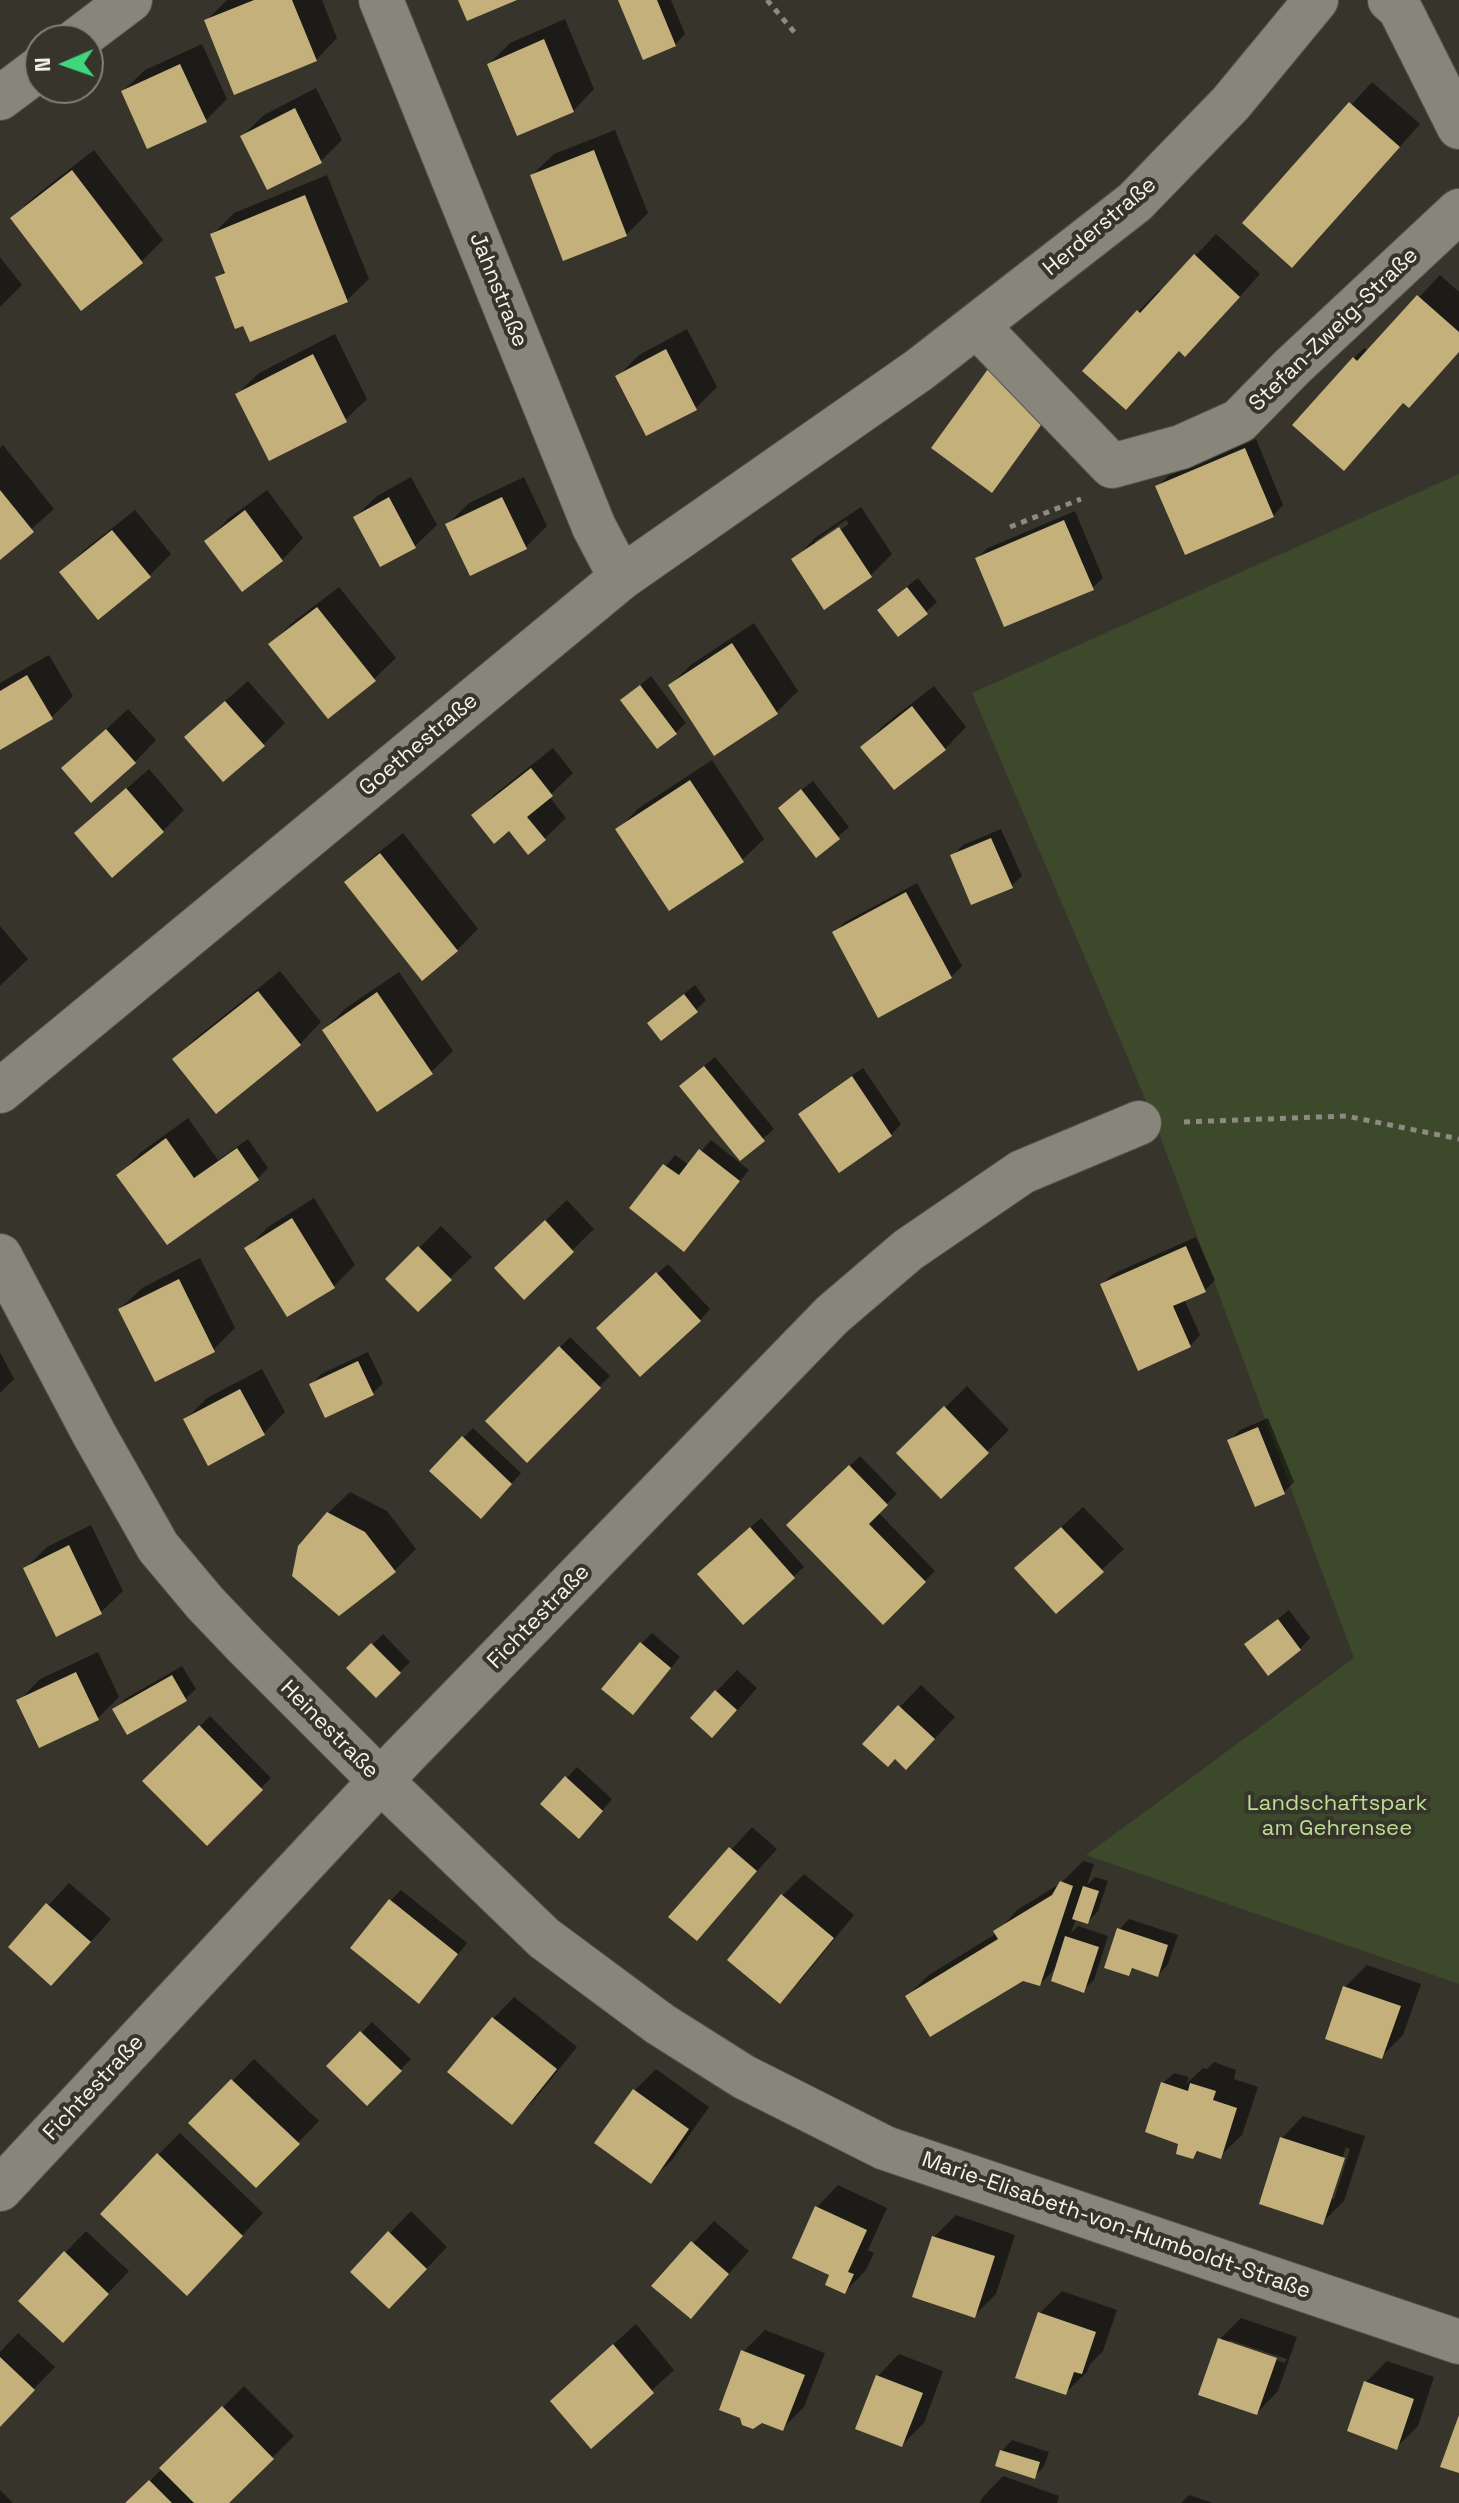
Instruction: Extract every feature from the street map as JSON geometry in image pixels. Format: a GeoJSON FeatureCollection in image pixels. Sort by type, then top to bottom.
{"type":"FeatureCollection","features":[{"type":"Feature","properties":{"kind":"street"},"geometry":{"type":"LineString","coordinates":[[98,24],[130,0]]}},
{"type":"Feature","properties":{"kind":"street","name":"Jahnstraße"},"geometry":{"type":"LineString","coordinates":[[381,0],[594,527],[621,578]]}},
{"type":"Feature","properties":{"kind":"street","name":"Herderstraße"},"geometry":{"type":"LineString","coordinates":[[852,419],[1135,202],[1231,103],[1316,0]]}},
{"type":"Feature","properties":{"kind":"street"},"geometry":{"type":"LineString","coordinates":[[1390,0],[1400,9],[1459,127]]}},
{"type":"Feature","properties":{"kind":"street"},"geometry":{"type":"LineString","coordinates":[[0,98],[24,80]]}},
{"type":"Feature","properties":{"kind":"street","name":"Stefan-Zweig-Straße"},"geometry":{"type":"LineString","coordinates":[[977,326],[1112,466],[1181,447],[1239,421],[1292,367],[1459,211]]}},
{"type":"Feature","properties":{"kind":"street","name":"Goethestraße"},"geometry":{"type":"LineString","coordinates":[[0,1091],[621,578],[852,419]]}},
{"type":"Feature","properties":{"kind":"street","name":"Fichtestraße"},"geometry":{"type":"LineString","coordinates":[[0,2189],[381,1781],[832,1315],[908,1250],[1022,1172],[1139,1123]]}},
{"type":"Feature","properties":{"kind":"street","name":"Heinestraße"},"geometry":{"type":"LineString","coordinates":[[0,1256],[158,1547],[205,1603],[381,1781],[544,1938],[660,2024],[779,2095]]}},
{"type":"Feature","properties":{"kind":"street","name":"Marie-Elisabeth-von-Humboldt-Straße"},"geometry":{"type":"LineString","coordinates":[[779,2095],[885,2148],[1459,2342]]}},
{"type":"Feature","properties":{"kind":"path"},"geometry":{"type":"LineString","coordinates":[[767,0],[795,33]]}},
{"type":"Feature","properties":{"kind":"path"},"geometry":{"type":"LineString","coordinates":[[1010,527],[1083,498],[1082,435]]}},
{"type":"Feature","properties":{"kind":"path"},"geometry":{"type":"LineString","coordinates":[[1139,1123],[1346,1116],[1459,1139]]}},
{"type":"Feature","properties":{"kind":"green space","name":"Landschaftspark am Gehrensee"},"geometry":{"type":"Polygon","coordinates":[[[1459,474],[1459,1984],[1086,1855],[1354,1658],[1153,1117],[972,693],[1459,474]]]}},
{"type":"Feature","properties":{"kind":"building"},"geometry":{"type":"Polygon","coordinates":[[[254,0],[292,0],[317,61],[234,95],[204,20],[254,0]]]}},
{"type":"Feature","properties":{"kind":"building"},"geometry":{"type":"Polygon","coordinates":[[[458,0],[517,0],[467,21],[458,0]]]}},
{"type":"Feature","properties":{"kind":"building"},"geometry":{"type":"Polygon","coordinates":[[[618,0],[657,0],[676,46],[643,60],[618,0]]]}},
{"type":"Feature","properties":{"kind":"building"},"geometry":{"type":"Polygon","coordinates":[[[544,39],[574,112],[517,136],[487,64],[544,39]]]}},
{"type":"Feature","properties":{"kind":"building"},"geometry":{"type":"Polygon","coordinates":[[[180,64],[207,122],[147,149],[121,91],[180,64]]]}},
{"type":"Feature","properties":{"kind":"building"},"geometry":{"type":"Polygon","coordinates":[[[1349,102],[1400,147],[1292,268],[1242,223],[1349,102]]]}},
{"type":"Feature","properties":{"kind":"building"},"geometry":{"type":"Polygon","coordinates":[[[295,108],[322,163],[267,190],[240,136],[295,108]]]}},
{"type":"Feature","properties":{"kind":"building"},"geometry":{"type":"Polygon","coordinates":[[[594,150],[627,236],[563,261],[530,175],[594,150]]]}},
{"type":"Feature","properties":{"kind":"building"},"geometry":{"type":"Polygon","coordinates":[[[72,170],[143,263],[81,311],[10,218],[72,170]]]}},
{"type":"Feature","properties":{"kind":"building"},"geometry":{"type":"Polygon","coordinates":[[[305,195],[348,302],[250,342],[243,326],[235,329],[215,277],[225,273],[210,234],[305,195]]]}},
{"type":"Feature","properties":{"kind":"building"},"geometry":{"type":"Polygon","coordinates":[[[1194,254],[1240,297],[1185,357],[1179,351],[1126,410],[1082,371],[1137,310],[1140,313],[1194,254]]]}},
{"type":"Feature","properties":{"kind":"building"},"geometry":{"type":"Polygon","coordinates":[[[1417,295],[1459,332],[1459,352],[1409,408],[1403,403],[1344,471],[1292,425],[1353,357],[1357,361],[1417,295]]]}},
{"type":"Feature","properties":{"kind":"building"},"geometry":{"type":"Polygon","coordinates":[[[666,349],[697,410],[646,436],[615,376],[666,349]]]}},
{"type":"Feature","properties":{"kind":"building"},"geometry":{"type":"Polygon","coordinates":[[[313,354],[347,422],[269,461],[235,394],[313,354]]]}},
{"type":"Feature","properties":{"kind":"building"},"geometry":{"type":"Polygon","coordinates":[[[988,369],[1049,414],[992,493],[931,448],[988,369]]]}},
{"type":"Feature","properties":{"kind":"building"},"geometry":{"type":"Polygon","coordinates":[[[1245,448],[1274,517],[1185,555],[1155,486],[1245,448]]]}},
{"type":"Feature","properties":{"kind":"building"},"geometry":{"type":"Polygon","coordinates":[[[0,490],[34,532],[0,560],[0,490]]]}},
{"type":"Feature","properties":{"kind":"building"},"geometry":{"type":"Polygon","coordinates":[[[389,497],[416,548],[380,567],[353,517],[389,497]]]}},
{"type":"Feature","properties":{"kind":"building"},"geometry":{"type":"Polygon","coordinates":[[[502,497],[527,549],[470,576],[445,524],[502,497]]]}},
{"type":"Feature","properties":{"kind":"building"},"geometry":{"type":"Polygon","coordinates":[[[245,510],[283,561],[242,592],[204,541],[245,510]]]}},
{"type":"Feature","properties":{"kind":"building"},"geometry":{"type":"Polygon","coordinates":[[[1064,520],[1094,590],[1004,627],[975,558],[1064,520]]]}},
{"type":"Feature","properties":{"kind":"building"},"geometry":{"type":"Polygon","coordinates":[[[839,527],[872,577],[824,610],[791,559],[839,527]]]}},
{"type":"Feature","properties":{"kind":"building"},"geometry":{"type":"Polygon","coordinates":[[[112,530],[151,577],[98,620],[59,572],[112,530]]]}},
{"type":"Feature","properties":{"kind":"building"},"geometry":{"type":"Polygon","coordinates":[[[907,587],[928,614],[898,637],[877,610],[907,587]]]}},
{"type":"Feature","properties":{"kind":"building"},"geometry":{"type":"Polygon","coordinates":[[[317,607],[376,681],[328,719],[268,644],[317,607]]]}},
{"type":"Feature","properties":{"kind":"building"},"geometry":{"type":"Polygon","coordinates":[[[732,643],[778,714],[714,756],[668,685],[732,643]]]}},
{"type":"Feature","properties":{"kind":"building"},"geometry":{"type":"Polygon","coordinates":[[[27,675],[53,719],[0,750],[0,691],[27,675]]]}},
{"type":"Feature","properties":{"kind":"building"},"geometry":{"type":"Polygon","coordinates":[[[640,685],[677,734],[657,749],[620,700],[640,685]]]}},
{"type":"Feature","properties":{"kind":"building"},"geometry":{"type":"Polygon","coordinates":[[[225,701],[265,746],[223,782],[184,737],[225,701]]]}},
{"type":"Feature","properties":{"kind":"building"},"geometry":{"type":"Polygon","coordinates":[[[912,706],[946,750],[894,790],[860,747],[912,706]]]}},
{"type":"Feature","properties":{"kind":"building"},"geometry":{"type":"Polygon","coordinates":[[[106,729],[136,763],[91,803],[61,768],[106,729]]]}},
{"type":"Feature","properties":{"kind":"building"},"geometry":{"type":"Polygon","coordinates":[[[531,768],[553,796],[527,817],[546,840],[528,855],[509,831],[494,844],[471,815],[531,768]]]}},
{"type":"Feature","properties":{"kind":"building"},"geometry":{"type":"Polygon","coordinates":[[[690,780],[744,862],[669,911],[615,829],[690,780]]]}},
{"type":"Feature","properties":{"kind":"building"},"geometry":{"type":"Polygon","coordinates":[[[126,788],[164,832],[112,878],[74,833],[126,788]]]}},
{"type":"Feature","properties":{"kind":"building"},"geometry":{"type":"Polygon","coordinates":[[[801,789],[840,839],[816,858],[778,808],[801,789]]]}},
{"type":"Feature","properties":{"kind":"building"},"geometry":{"type":"Polygon","coordinates":[[[991,838],[1013,888],[971,905],[950,855],[991,838]]]}},
{"type":"Feature","properties":{"kind":"building"},"geometry":{"type":"Polygon","coordinates":[[[380,853],[458,951],[422,981],[344,882],[380,853]]]}},
{"type":"Feature","properties":{"kind":"building"},"geometry":{"type":"Polygon","coordinates":[[[906,892],[952,978],[878,1018],[832,932],[906,892]]]}},
{"type":"Feature","properties":{"kind":"building"},"geometry":{"type":"Polygon","coordinates":[[[258,991],[301,1045],[216,1114],[172,1059],[258,991]]]}},
{"type":"Feature","properties":{"kind":"building"},"geometry":{"type":"Polygon","coordinates":[[[377,992],[433,1074],[377,1112],[322,1030],[377,992]]]}},
{"type":"Feature","properties":{"kind":"building"},"geometry":{"type":"Polygon","coordinates":[[[684,994],[698,1012],[661,1041],[647,1023],[684,994]]]}},
{"type":"Feature","properties":{"kind":"building"},"geometry":{"type":"Polygon","coordinates":[[[704,1066],[765,1141],[740,1161],[679,1086],[704,1066]]]}},
{"type":"Feature","properties":{"kind":"building"},"geometry":{"type":"Polygon","coordinates":[[[852,1076],[892,1136],[839,1173],[798,1114],[852,1076]]]}},
{"type":"Feature","properties":{"kind":"building"},"geometry":{"type":"Polygon","coordinates":[[[166,1138],[194,1178],[237,1148],[259,1180],[167,1245],[116,1175],[166,1138]]]}},
{"type":"Feature","properties":{"kind":"building"},"geometry":{"type":"Polygon","coordinates":[[[699,1149],[740,1181],[684,1252],[629,1208],[663,1164],[679,1175],[699,1149]]]}},
{"type":"Feature","properties":{"kind":"building"},"geometry":{"type":"Polygon","coordinates":[[[292,1218],[335,1288],[287,1317],[244,1248],[292,1218]]]}},
{"type":"Feature","properties":{"kind":"building"},"geometry":{"type":"Polygon","coordinates":[[[545,1220],[574,1252],[524,1300],[494,1268],[545,1220]]]}},
{"type":"Feature","properties":{"kind":"building"},"geometry":{"type":"Polygon","coordinates":[[[418,1246],[452,1280],[418,1312],[385,1279],[418,1246]]]}},
{"type":"Feature","properties":{"kind":"building"},"geometry":{"type":"Polygon","coordinates":[[[1186,1246],[1206,1292],[1173,1306],[1191,1347],[1138,1371],[1100,1284],[1186,1246]]]}},
{"type":"Feature","properties":{"kind":"building"},"geometry":{"type":"Polygon","coordinates":[[[656,1272],[701,1321],[640,1377],[596,1328],[656,1272]]]}},
{"type":"Feature","properties":{"kind":"building"},"geometry":{"type":"Polygon","coordinates":[[[179,1279],[215,1352],[155,1382],[118,1309],[179,1279]]]}},
{"type":"Feature","properties":{"kind":"building"},"geometry":{"type":"Polygon","coordinates":[[[559,1346],[601,1388],[527,1463],[485,1421],[559,1346]]]}},
{"type":"Feature","properties":{"kind":"building"},"geometry":{"type":"Polygon","coordinates":[[[358,1361],[374,1395],[325,1418],[309,1384],[358,1361]]]}},
{"type":"Feature","properties":{"kind":"building"},"geometry":{"type":"Polygon","coordinates":[[[240,1389],[265,1435],[208,1466],[183,1419],[240,1389]]]}},
{"type":"Feature","properties":{"kind":"building"},"geometry":{"type":"Polygon","coordinates":[[[944,1406],[989,1453],[941,1499],[896,1453],[944,1406]]]}},
{"type":"Feature","properties":{"kind":"building"},"geometry":{"type":"Polygon","coordinates":[[[1258,1427],[1285,1494],[1255,1507],[1227,1440],[1258,1427]]]}},
{"type":"Feature","properties":{"kind":"building"},"geometry":{"type":"Polygon","coordinates":[[[462,1436],[512,1484],[481,1519],[429,1471],[462,1436]]]}},
{"type":"Feature","properties":{"kind":"building"},"geometry":{"type":"Polygon","coordinates":[[[849,1465],[888,1505],[869,1524],[926,1582],[883,1625],[786,1525],[849,1465]]]}},
{"type":"Feature","properties":{"kind":"building"},"geometry":{"type":"Polygon","coordinates":[[[327,1512],[365,1532],[396,1572],[339,1616],[292,1576],[298,1546],[327,1512]]]}},
{"type":"Feature","properties":{"kind":"building"},"geometry":{"type":"Polygon","coordinates":[[[750,1527],[795,1578],[743,1625],[697,1574],[750,1527]]]}},
{"type":"Feature","properties":{"kind":"building"},"geometry":{"type":"Polygon","coordinates":[[[1061,1527],[1104,1572],[1056,1614],[1014,1568],[1061,1527]]]}},
{"type":"Feature","properties":{"kind":"building"},"geometry":{"type":"Polygon","coordinates":[[[69,1545],[102,1614],[56,1637],[23,1568],[69,1545]]]}},
{"type":"Feature","properties":{"kind":"building"},"geometry":{"type":"Polygon","coordinates":[[[1278,1619],[1301,1650],[1268,1676],[1244,1644],[1278,1619]]]}},
{"type":"Feature","properties":{"kind":"building"},"geometry":{"type":"Polygon","coordinates":[[[640,1642],[671,1668],[633,1715],[601,1689],[640,1642]]]}},
{"type":"Feature","properties":{"kind":"building"},"geometry":{"type":"Polygon","coordinates":[[[371,1643],[401,1673],[376,1698],[346,1668],[371,1643]]]}},
{"type":"Feature","properties":{"kind":"building"},"geometry":{"type":"Polygon","coordinates":[[[76,1672],[99,1720],[39,1748],[16,1700],[76,1672]]]}},
{"type":"Feature","properties":{"kind":"building"},"geometry":{"type":"Polygon","coordinates":[[[172,1675],[187,1701],[127,1735],[112,1709],[172,1675]]]}},
{"type":"Feature","properties":{"kind":"building"},"geometry":{"type":"Polygon","coordinates":[[[715,1690],[737,1710],[712,1738],[690,1718],[715,1690]]]}},
{"type":"Feature","properties":{"kind":"building"},"geometry":{"type":"Polygon","coordinates":[[[898,1705],[935,1739],[906,1770],[895,1759],[888,1767],[862,1744],[898,1705]]]}},
{"type":"Feature","properties":{"kind":"building"},"geometry":{"type":"Polygon","coordinates":[[[199,1725],[263,1790],[207,1846],[142,1781],[199,1725]]]}},
{"type":"Feature","properties":{"kind":"building"},"geometry":{"type":"Polygon","coordinates":[[[565,1776],[603,1811],[579,1839],[540,1804],[565,1776]]]}},
{"type":"Feature","properties":{"kind":"building"},"geometry":{"type":"Polygon","coordinates":[[[729,1847],[757,1871],[697,1941],[668,1917],[729,1847]]]}},
{"type":"Feature","properties":{"kind":"building"},"geometry":{"type":"Polygon","coordinates":[[[1060,1881],[1073,1886],[1040,1986],[1023,1981],[930,2037],[905,1996],[998,1939],[993,1931],[1052,1895],[1060,1881]]]}},
{"type":"Feature","properties":{"kind":"building"},"geometry":{"type":"Polygon","coordinates":[[[1083,1886],[1099,1891],[1088,1924],[1072,1919],[1083,1886]]]}},
{"type":"Feature","properties":{"kind":"building"},"geometry":{"type":"Polygon","coordinates":[[[781,1894],[834,1938],[780,2004],[727,1960],[781,1894]]]}},
{"type":"Feature","properties":{"kind":"building"},"geometry":{"type":"Polygon","coordinates":[[[389,1899],[458,1954],[419,2004],[350,1948],[389,1899]]]}},
{"type":"Feature","properties":{"kind":"building"},"geometry":{"type":"Polygon","coordinates":[[[46,1903],[91,1942],[51,1986],[8,1947],[46,1903]]]}},
{"type":"Feature","properties":{"kind":"building"},"geometry":{"type":"Polygon","coordinates":[[[1117,1928],[1168,1945],[1158,1977],[1132,1968],[1129,1976],[1104,1968],[1117,1928]]]}},
{"type":"Feature","properties":{"kind":"building"},"geometry":{"type":"Polygon","coordinates":[[[1065,1936],[1099,1947],[1084,1993],[1051,1981],[1065,1936]]]}},
{"type":"Feature","properties":{"kind":"building"},"geometry":{"type":"Polygon","coordinates":[[[1343,1986],[1401,2006],[1382,2059],[1325,2039],[1343,1986]]]}},
{"type":"Feature","properties":{"kind":"building"},"geometry":{"type":"Polygon","coordinates":[[[492,2017],[557,2069],[512,2125],[447,2072],[492,2017]]]}},
{"type":"Feature","properties":{"kind":"building"},"geometry":{"type":"Polygon","coordinates":[[[360,2031],[402,2071],[367,2106],[326,2066],[360,2031]]]}},
{"type":"Feature","properties":{"kind":"building"},"geometry":{"type":"Polygon","coordinates":[[[231,2079],[300,2144],[256,2188],[188,2123],[231,2079]]]}},
{"type":"Feature","properties":{"kind":"building"},"geometry":{"type":"Polygon","coordinates":[[[1161,2082],[1188,2091],[1190,2083],[1216,2091],[1213,2100],[1237,2108],[1221,2159],[1197,2151],[1193,2159],[1176,2154],[1178,2144],[1145,2132],[1161,2082]]]}},
{"type":"Feature","properties":{"kind":"building"},"geometry":{"type":"Polygon","coordinates":[[[633,2089],[689,2129],[651,2184],[594,2143],[633,2089]]]}},
{"type":"Feature","properties":{"kind":"building"},"geometry":{"type":"Polygon","coordinates":[[[1280,2137],[1345,2158],[1323,2225],[1259,2204],[1280,2137]]]}},
{"type":"Feature","properties":{"kind":"building"},"geometry":{"type":"Polygon","coordinates":[[[157,2153],[243,2236],[187,2296],[100,2214],[157,2153]]]}},
{"type":"Feature","properties":{"kind":"building"},"geometry":{"type":"Polygon","coordinates":[[[815,2206],[867,2230],[848,2272],[854,2274],[845,2294],[825,2285],[829,2275],[792,2258],[815,2206]]]}},
{"type":"Feature","properties":{"kind":"building"},"geometry":{"type":"Polygon","coordinates":[[[388,2231],[427,2269],[389,2309],[350,2272],[388,2231]]]}},
{"type":"Feature","properties":{"kind":"building"},"geometry":{"type":"Polygon","coordinates":[[[932,2236],[995,2256],[975,2318],[912,2297],[932,2236]]]}},
{"type":"Feature","properties":{"kind":"building"},"geometry":{"type":"Polygon","coordinates":[[[691,2241],[729,2274],[691,2319],[651,2286],[691,2241]]]}},
{"type":"Feature","properties":{"kind":"building"},"geometry":{"type":"Polygon","coordinates":[[[64,2251],[109,2294],[63,2343],[18,2301],[64,2251]]]}},
{"type":"Feature","properties":{"kind":"building"},"geometry":{"type":"Polygon","coordinates":[[[1038,2312],[1096,2332],[1082,2374],[1074,2372],[1066,2395],[1015,2378],[1038,2312]]]}},
{"type":"Feature","properties":{"kind":"building"},"geometry":{"type":"Polygon","coordinates":[[[1218,2338],[1277,2358],[1257,2415],[1198,2395],[1218,2338]]]}},
{"type":"Feature","properties":{"kind":"building"},"geometry":{"type":"Polygon","coordinates":[[[613,2344],[654,2393],[591,2449],[550,2401],[613,2344]]]}},
{"type":"Feature","properties":{"kind":"building"},"geometry":{"type":"Polygon","coordinates":[[[741,2350],[805,2375],[783,2431],[762,2423],[753,2429],[742,2425],[740,2418],[719,2410],[741,2350]]]}},
{"type":"Feature","properties":{"kind":"building"},"geometry":{"type":"Polygon","coordinates":[[[0,2357],[35,2390],[0,2427],[0,2357]]]}},
{"type":"Feature","properties":{"kind":"building"},"geometry":{"type":"Polygon","coordinates":[[[876,2375],[923,2393],[902,2447],[855,2429],[876,2375]]]}},
{"type":"Feature","properties":{"kind":"building"},"geometry":{"type":"Polygon","coordinates":[[[1364,2381],[1414,2399],[1397,2450],[1347,2431],[1364,2381]]]}},
{"type":"Feature","properties":{"kind":"building"},"geometry":{"type":"Polygon","coordinates":[[[222,2406],[274,2459],[229,2503],[194,2503],[159,2468],[222,2406]]]}},
{"type":"Feature","properties":{"kind":"building"},"geometry":{"type":"Polygon","coordinates":[[[1459,2415],[1459,2473],[1440,2467],[1459,2415]]]}},
{"type":"Feature","properties":{"kind":"building"},"geometry":{"type":"Polygon","coordinates":[[[1000,2450],[1040,2462],[1035,2479],[995,2466],[1000,2450]]]}},
{"type":"Feature","properties":{"kind":"building"},"geometry":{"type":"Polygon","coordinates":[[[149,2480],[172,2503],[125,2503],[149,2480]]]}}]}
